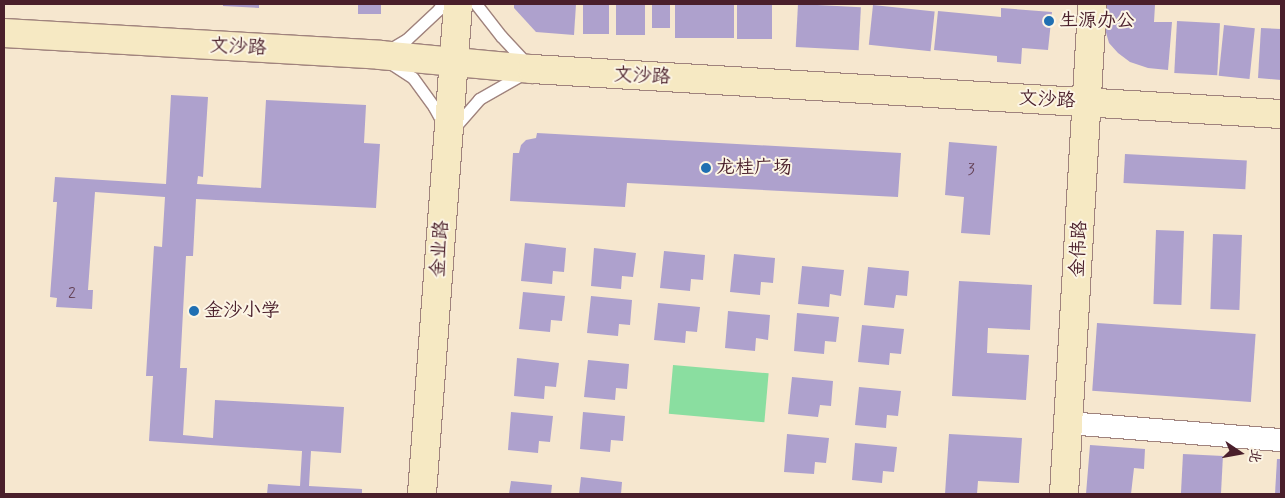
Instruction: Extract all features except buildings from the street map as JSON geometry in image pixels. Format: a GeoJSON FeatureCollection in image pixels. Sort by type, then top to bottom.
{"type":"FeatureCollection","features":[{"type":"Feature","properties":{"kind":"street","name":"金业路"},"geometry":{"type":"LineString","coordinates":[[422,494],[458,4]]}},
{"type":"Feature","properties":{"kind":"street","name":"金伟路"},"geometry":{"type":"LineString","coordinates":[[1064,494],[1088,103],[1092,4]]}},
{"type":"Feature","properties":{"kind":"street","name":"文沙路"},"geometry":{"type":"LineString","coordinates":[[4,33],[380,56],[532,69],[1281,114]]}},
{"type":"Feature","properties":{"kind":"street"},"geometry":{"type":"LineString","coordinates":[[1068,423],[1281,440]]}},
{"type":"Feature","properties":{"kind":"lane"},"geometry":{"type":"LineString","coordinates":[[442,4],[407,39],[380,56],[413,78],[434,107],[448,134],[479,99],[532,69],[501,36],[476,4]]}},
{"type":"Feature","properties":{"kind":"green space"},"geometry":{"type":"Polygon","coordinates":[[[673,365],[769,373],[764,422],[669,414],[673,365]]]}},
{"type":"Feature","properties":{"kind":"place","name":"生源办公"},"geometry":{"type":"Point","coordinates":[1049,21]}},
{"type":"Feature","properties":{"kind":"place","name":"龙桂广场"},"geometry":{"type":"Point","coordinates":[706,168]}},
{"type":"Feature","properties":{"kind":"place","name":"金沙小学"},"geometry":{"type":"Point","coordinates":[194,311]}}]}
